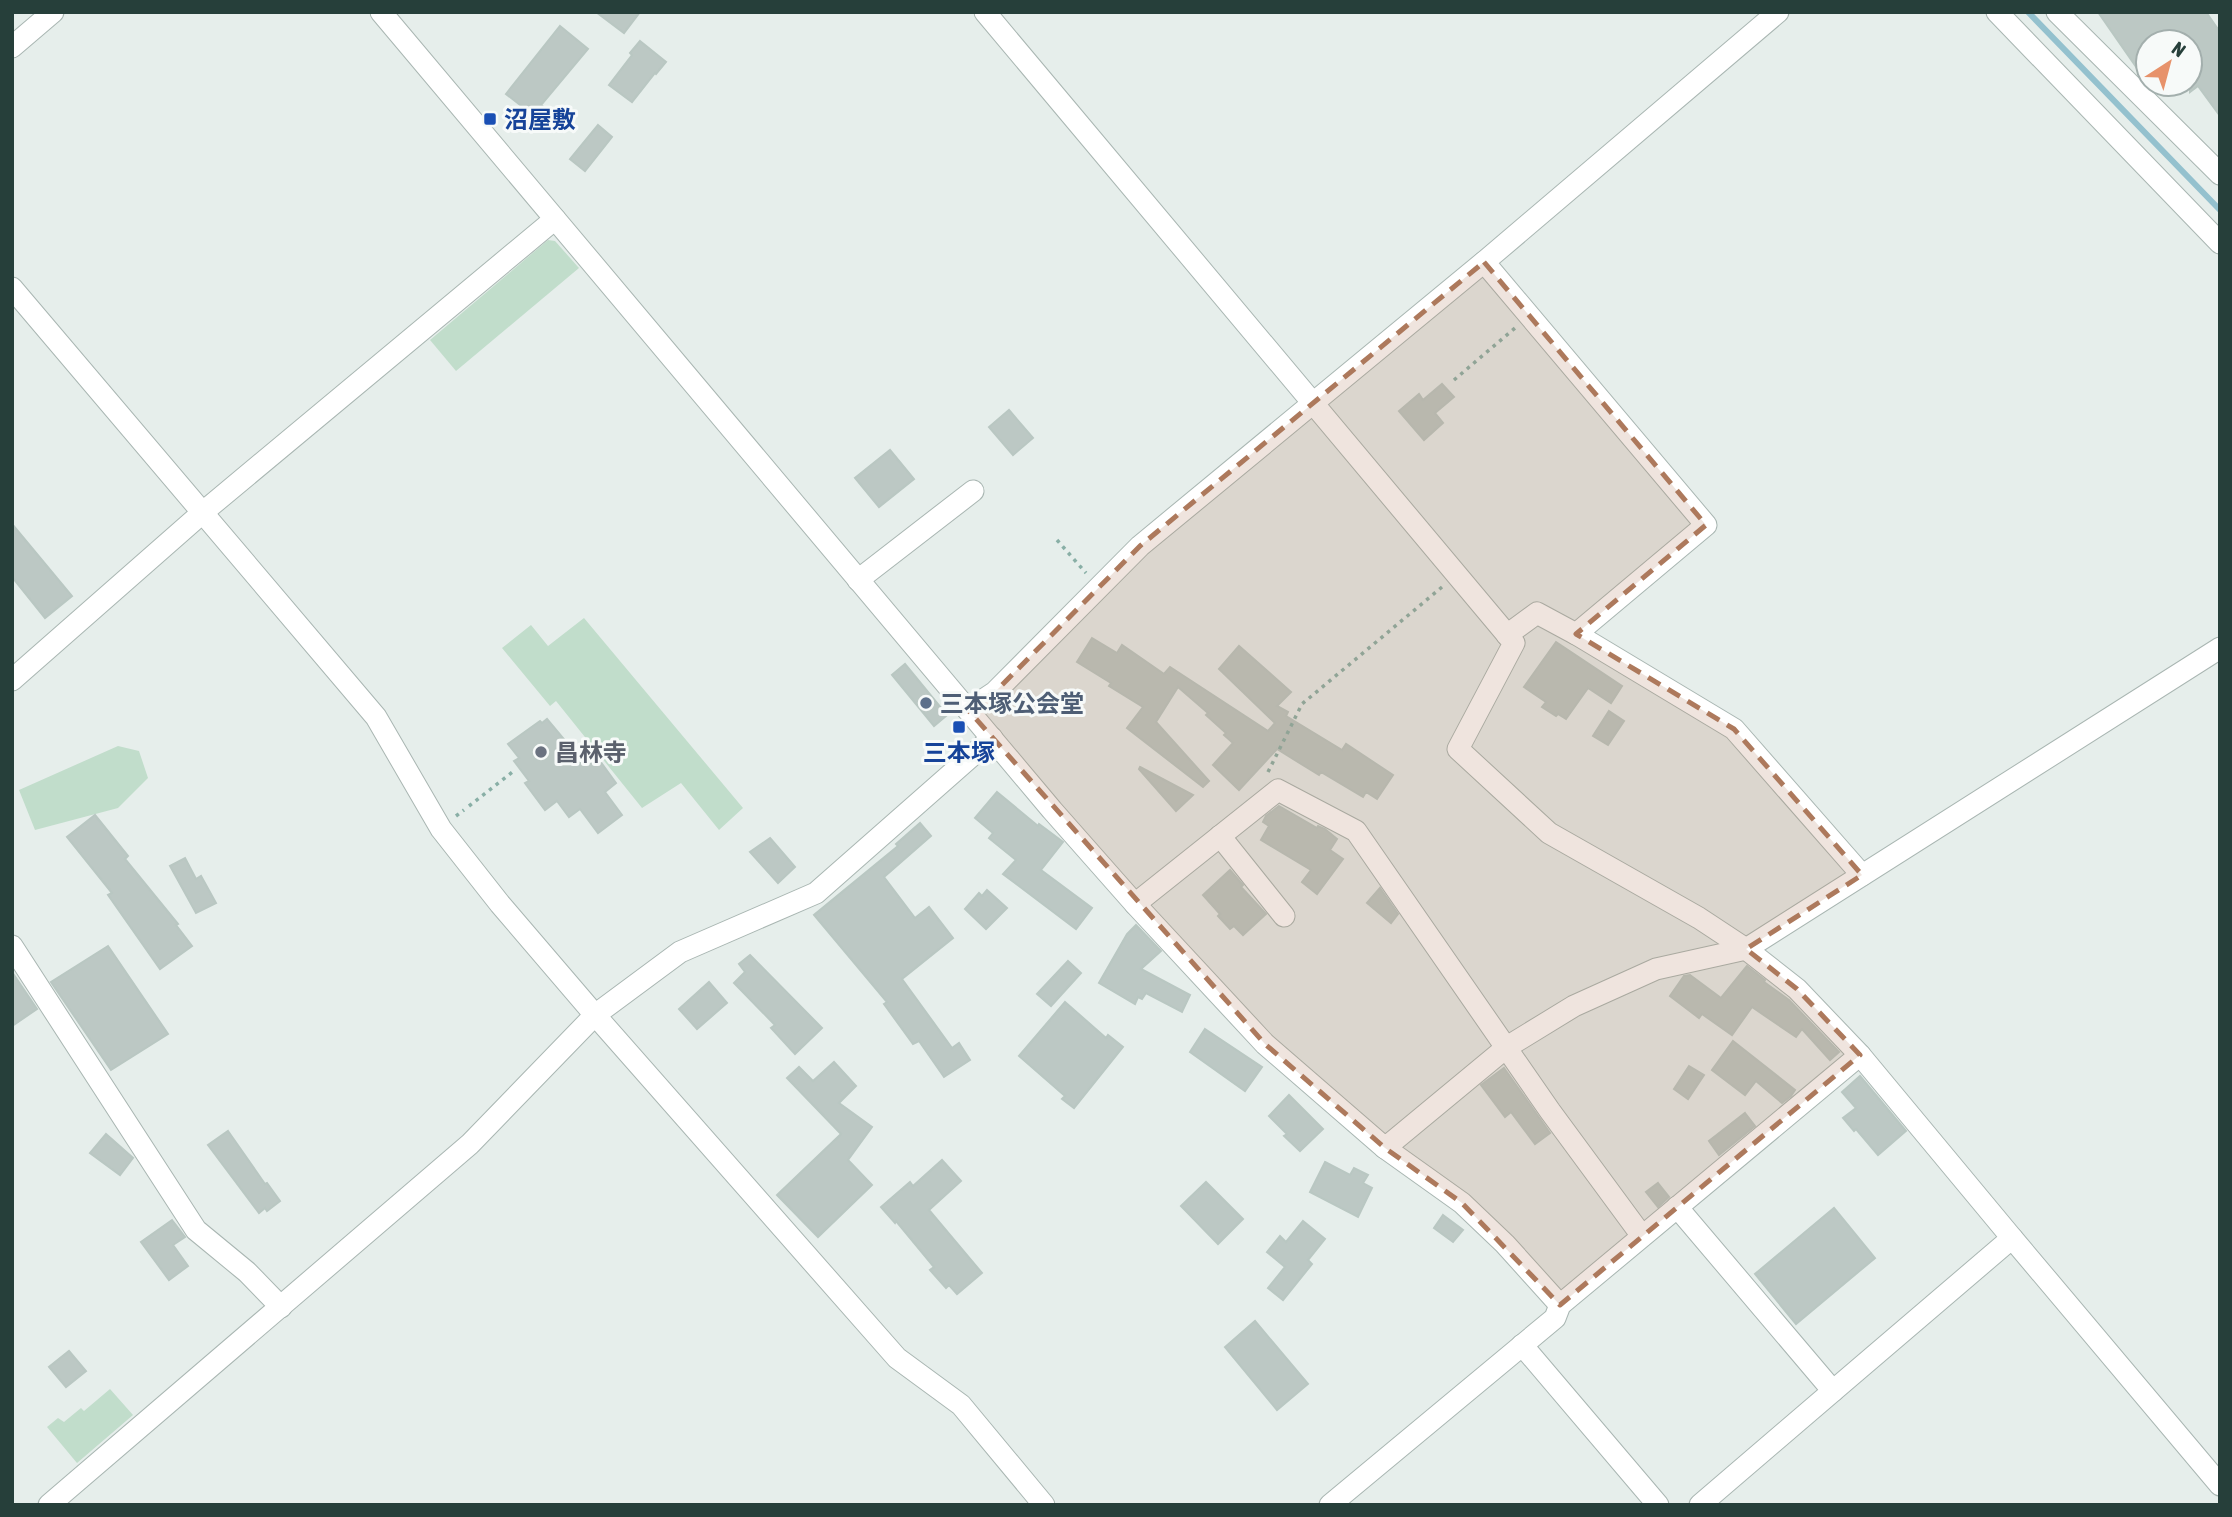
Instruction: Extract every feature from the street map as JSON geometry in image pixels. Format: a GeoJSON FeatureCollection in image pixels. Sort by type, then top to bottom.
{"type":"FeatureCollection","features":[{"type":"Feature","properties":{"kind":"street"},"geometry":{"type":"LineString","coordinates":[[12,47],[53,12]]}},
{"type":"Feature","properties":{"kind":"street"},"geometry":{"type":"LineString","coordinates":[[381,12],[858,580],[1135,904],[1265,1044],[1385,1147],[1462,1203],[1505,1244],[1560,1304]]}},
{"type":"Feature","properties":{"kind":"street"},"geometry":{"type":"LineString","coordinates":[[985,12],[1514,643],[1458,749],[1549,833],[1699,918],[1746,949],[1797,989],[1860,1055],[2220,1485]]}},
{"type":"Feature","properties":{"kind":"street"},"geometry":{"type":"LineString","coordinates":[[968,710],[995,692],[1140,546],[1315,404],[1778,12]]}},
{"type":"Feature","properties":{"kind":"street"},"geometry":{"type":"LineString","coordinates":[[1997,12],[2220,243]]}},
{"type":"Feature","properties":{"kind":"street"},"geometry":{"type":"LineString","coordinates":[[2057,12],[2220,174]]}},
{"type":"Feature","properties":{"kind":"street"},"geometry":{"type":"LineString","coordinates":[[12,680],[202,513],[555,219]]}},
{"type":"Feature","properties":{"kind":"street"},"geometry":{"type":"LineString","coordinates":[[1484,262],[1706,525],[1576,634]]}},
{"type":"Feature","properties":{"kind":"street"},"geometry":{"type":"LineString","coordinates":[[12,288],[376,716],[441,829],[500,904],[897,1358],[961,1405],[1044,1505]]}},
{"type":"Feature","properties":{"kind":"street"},"geometry":{"type":"LineString","coordinates":[[858,580],[973,491]]}},
{"type":"Feature","properties":{"kind":"street"},"geometry":{"type":"LineString","coordinates":[[1507,635],[1537,612],[1734,729],[1862,875]]}},
{"type":"Feature","properties":{"kind":"street"},"geometry":{"type":"LineString","coordinates":[[1385,1147],[1507,1047],[1574,1006],[1656,969],[1746,949],[2220,648]]}},
{"type":"Feature","properties":{"kind":"street"},"geometry":{"type":"LineString","coordinates":[[49,1505],[470,1144],[595,1015],[680,952],[816,893],[992,738]]}},
{"type":"Feature","properties":{"kind":"street"},"geometry":{"type":"LineString","coordinates":[[1135,904],[1278,790],[1356,831],[1642,1236]]}},
{"type":"Feature","properties":{"kind":"street"},"geometry":{"type":"LineString","coordinates":[[1220,836],[1284,916]]}},
{"type":"Feature","properties":{"kind":"street"},"geometry":{"type":"LineString","coordinates":[[12,946],[196,1230],[247,1272],[281,1307]]}},
{"type":"Feature","properties":{"kind":"street"},"geometry":{"type":"LineString","coordinates":[[1330,1505],[1555,1318],[1560,1304],[1860,1055]]}},
{"type":"Feature","properties":{"kind":"street"},"geometry":{"type":"LineString","coordinates":[[1676,1207],[1833,1391]]}},
{"type":"Feature","properties":{"kind":"street"},"geometry":{"type":"LineString","coordinates":[[1700,1505],[2012,1238]]}},
{"type":"Feature","properties":{"kind":"street"},"geometry":{"type":"LineString","coordinates":[[1522,1345],[1658,1505]]}},
{"type":"Feature","properties":{"kind":"path"},"geometry":{"type":"LineString","coordinates":[[1454,380],[1530,316]]}},
{"type":"Feature","properties":{"kind":"path"},"geometry":{"type":"LineString","coordinates":[[1057,540],[1099,588]]}},
{"type":"Feature","properties":{"kind":"path"},"geometry":{"type":"LineString","coordinates":[[1272,795],[1268,772],[1302,704],[1457,575]]}},
{"type":"Feature","properties":{"kind":"path"},"geometry":{"type":"LineString","coordinates":[[469,806],[515,770]]}},
{"type":"Feature","properties":{"kind":"highlighted area"},"geometry":{"type":"Polygon","coordinates":[[[1484,262],[1706,525],[1576,634],[1734,729],[1862,875],[1746,949],[1797,989],[1860,1055],[1560,1305],[1462,1203],[1385,1148],[1265,1044],[968,710],[995,692],[1140,546],[1484,262]]]}},
{"type":"Feature","properties":{"kind":"green space"},"geometry":{"type":"Polygon","coordinates":[[[548,240],[555,241],[579,268],[456,371],[430,340],[548,240]]]}},
{"type":"Feature","properties":{"kind":"green space"},"geometry":{"type":"Polygon","coordinates":[[[584,618],[743,808],[719,830],[681,783],[642,808],[556,701],[550,706],[502,648],[531,625],[548,646],[584,618]]]}},
{"type":"Feature","properties":{"kind":"green space"},"geometry":{"type":"Polygon","coordinates":[[[118,746],[139,751],[148,778],[118,808],[35,830],[19,790],[118,746]]]}},
{"type":"Feature","properties":{"kind":"green space"},"geometry":{"type":"Polygon","coordinates":[[[110,1389],[133,1415],[77,1463],[47,1427],[58,1418],[64,1422],[81,1408],[84,1411],[110,1389]]]}},
{"type":"Feature","properties":{"kind":"building"},"geometry":{"type":"Polygon","coordinates":[[[596,12],[640,12],[624,33],[596,12]]]}},
{"type":"Feature","properties":{"kind":"building"},"geometry":{"type":"Polygon","coordinates":[[[2098,12],[2206,12],[2220,32],[2220,116],[2204,94],[2204,28],[2134,28],[2134,64],[2098,12]]]}},
{"type":"Feature","properties":{"kind":"building"},"geometry":{"type":"Polygon","coordinates":[[[560,26],[588,49],[541,105],[549,111],[537,125],[521,112],[524,108],[506,94],[560,26]]]}},
{"type":"Feature","properties":{"kind":"building"},"geometry":{"type":"Polygon","coordinates":[[[640,41],[666,62],[632,102],[609,85],[640,41]]]}},
{"type":"Feature","properties":{"kind":"building"},"geometry":{"type":"Polygon","coordinates":[[[598,125],[612,137],[585,171],[570,159],[598,125]]]}},
{"type":"Feature","properties":{"kind":"building"},"geometry":{"type":"Polygon","coordinates":[[[1442,384],[1454,397],[1435,413],[1443,423],[1424,440],[1399,411],[1419,394],[1423,400],[1442,384]]]}},
{"type":"Feature","properties":{"kind":"building"},"geometry":{"type":"Polygon","coordinates":[[[1009,410],[1033,438],[1013,455],[989,427],[1009,410]]]}},
{"type":"Feature","properties":{"kind":"building"},"geometry":{"type":"Polygon","coordinates":[[[890,450],[914,479],[879,507],[855,478],[890,450]]]}},
{"type":"Feature","properties":{"kind":"building"},"geometry":{"type":"Polygon","coordinates":[[[12,524],[72,596],[45,618],[12,577],[12,524]]]}},
{"type":"Feature","properties":{"kind":"building"},"geometry":{"type":"Polygon","coordinates":[[[1092,638],[1117,653],[1122,645],[1164,674],[1170,667],[1268,731],[1275,723],[1219,669],[1239,646],[1291,692],[1277,706],[1288,712],[1286,716],[1342,750],[1346,744],[1393,775],[1377,799],[1366,792],[1363,797],[1321,772],[1319,775],[1277,749],[1239,790],[1213,765],[1233,743],[1206,715],[1208,713],[1178,687],[1156,722],[1209,781],[1203,787],[1127,728],[1143,707],[1077,662],[1092,638]]]}},
{"type":"Feature","properties":{"kind":"building"},"geometry":{"type":"Polygon","coordinates":[[[1556,642],[1622,686],[1611,703],[1588,688],[1566,719],[1542,707],[1546,702],[1524,687],[1556,642]]]}},
{"type":"Feature","properties":{"kind":"building"},"geometry":{"type":"Polygon","coordinates":[[[905,664],[947,715],[934,726],[892,675],[905,664]]]}},
{"type":"Feature","properties":{"kind":"building"},"geometry":{"type":"Polygon","coordinates":[[[1609,711],[1624,721],[1608,745],[1593,736],[1609,711]]]}},
{"type":"Feature","properties":{"kind":"building"},"geometry":{"type":"Polygon","coordinates":[[[547,719],[577,755],[589,746],[616,783],[605,792],[622,815],[598,833],[580,809],[569,817],[557,801],[545,810],[525,783],[529,781],[514,761],[519,758],[508,744],[547,719]]]}},
{"type":"Feature","properties":{"kind":"building"},"geometry":{"type":"Polygon","coordinates":[[[1140,767],[1193,795],[1176,811],[1140,767]]]}},
{"type":"Feature","properties":{"kind":"building"},"geometry":{"type":"Polygon","coordinates":[[[997,792],[1038,826],[1039,824],[1063,842],[1041,870],[1092,908],[1076,929],[1003,874],[1016,860],[989,838],[993,833],[975,818],[997,792]]]}},
{"type":"Feature","properties":{"kind":"building"},"geometry":{"type":"Polygon","coordinates":[[[1279,806],[1317,828],[1318,826],[1325,829],[1337,839],[1330,850],[1343,859],[1317,894],[1302,882],[1311,870],[1261,840],[1269,826],[1263,822],[1266,816],[1279,806]]]}},
{"type":"Feature","properties":{"kind":"building"},"geometry":{"type":"Polygon","coordinates":[[[95,815],[128,856],[125,859],[178,924],[176,925],[192,946],[160,969],[108,895],[112,893],[67,837],[95,815]]]}},
{"type":"Feature","properties":{"kind":"building"},"geometry":{"type":"Polygon","coordinates":[[[920,823],[931,836],[884,877],[915,918],[929,907],[953,938],[902,979],[952,1048],[959,1043],[970,1060],[944,1077],[919,1041],[913,1044],[884,1004],[887,1002],[814,915],[898,846],[896,844],[920,823]]]}},
{"type":"Feature","properties":{"kind":"building"},"geometry":{"type":"Polygon","coordinates":[[[770,838],[795,867],[778,883],[750,852],[770,838]]]}},
{"type":"Feature","properties":{"kind":"building"},"geometry":{"type":"Polygon","coordinates":[[[185,858],[196,879],[201,876],[216,903],[196,913],[170,866],[185,858]]]}},
{"type":"Feature","properties":{"kind":"building"},"geometry":{"type":"Polygon","coordinates":[[[1230,870],[1243,885],[1241,887],[1266,914],[1243,935],[1234,926],[1230,929],[1203,895],[1230,870]]]}},
{"type":"Feature","properties":{"kind":"building"},"geometry":{"type":"Polygon","coordinates":[[[1380,888],[1398,914],[1391,923],[1367,903],[1380,888]]]}},
{"type":"Feature","properties":{"kind":"building"},"geometry":{"type":"Polygon","coordinates":[[[987,890],[1007,908],[986,929],[965,909],[979,893],[982,896],[987,890]]]}},
{"type":"Feature","properties":{"kind":"building"},"geometry":{"type":"Polygon","coordinates":[[[1136,925],[1161,951],[1141,969],[1190,995],[1182,1012],[1146,993],[1142,999],[1138,997],[1135,1004],[1099,983],[1127,934],[1136,925]]]}},
{"type":"Feature","properties":{"kind":"building"},"geometry":{"type":"Polygon","coordinates":[[[108,946],[168,1034],[111,1070],[51,982],[108,946]]]}},
{"type":"Feature","properties":{"kind":"building"},"geometry":{"type":"Polygon","coordinates":[[[750,955],[822,1028],[795,1054],[771,1028],[775,1025],[734,983],[745,972],[739,964],[750,955]]]}},
{"type":"Feature","properties":{"kind":"building"},"geometry":{"type":"Polygon","coordinates":[[[1068,961],[1081,973],[1051,1006],[1037,994],[1068,961]]]}},
{"type":"Feature","properties":{"kind":"building"},"geometry":{"type":"Polygon","coordinates":[[[1747,966],[1789,1000],[1839,1052],[1830,1060],[1802,1029],[1796,1037],[1752,1007],[1732,1035],[1702,1014],[1699,1018],[1670,996],[1684,976],[1690,975],[1721,998],[1747,966]]]}},
{"type":"Feature","properties":{"kind":"building"},"geometry":{"type":"Polygon","coordinates":[[[12,972],[37,1009],[12,1026],[12,972]]]}},
{"type":"Feature","properties":{"kind":"building"},"geometry":{"type":"Polygon","coordinates":[[[709,982],[727,1003],[697,1029],[679,1009],[709,982]]]}},
{"type":"Feature","properties":{"kind":"building"},"geometry":{"type":"Polygon","coordinates":[[[1065,1002],[1106,1038],[1108,1035],[1123,1047],[1074,1108],[1062,1099],[1065,1096],[1019,1056],[1065,1002]]]}},
{"type":"Feature","properties":{"kind":"building"},"geometry":{"type":"Polygon","coordinates":[[[1205,1029],[1262,1067],[1245,1091],[1190,1052],[1205,1029]]]}},
{"type":"Feature","properties":{"kind":"building"},"geometry":{"type":"Polygon","coordinates":[[[1733,1041],[1795,1090],[1791,1096],[1782,1103],[1756,1081],[1745,1095],[1712,1070],[1733,1041]]]}},
{"type":"Feature","properties":{"kind":"building"},"geometry":{"type":"Polygon","coordinates":[[[834,1062],[856,1086],[839,1103],[872,1127],[848,1160],[872,1185],[818,1237],[777,1195],[841,1134],[787,1078],[799,1067],[813,1081],[834,1062]]]}},
{"type":"Feature","properties":{"kind":"building"},"geometry":{"type":"Polygon","coordinates":[[[1689,1066],[1704,1075],[1688,1099],[1674,1089],[1689,1066]]]}},
{"type":"Feature","properties":{"kind":"building"},"geometry":{"type":"Polygon","coordinates":[[[1504,1068],[1550,1133],[1535,1144],[1511,1112],[1505,1117],[1481,1085],[1504,1068]]]}},
{"type":"Feature","properties":{"kind":"building"},"geometry":{"type":"Polygon","coordinates":[[[1860,1076],[1906,1131],[1878,1155],[1843,1118],[1856,1108],[1842,1092],[1860,1076]]]}},
{"type":"Feature","properties":{"kind":"building"},"geometry":{"type":"Polygon","coordinates":[[[1289,1095],[1323,1129],[1300,1151],[1269,1116],[1289,1095]]]}},
{"type":"Feature","properties":{"kind":"building"},"geometry":{"type":"Polygon","coordinates":[[[1745,1113],[1755,1126],[1719,1155],[1709,1141],[1745,1113]]]}},
{"type":"Feature","properties":{"kind":"building"},"geometry":{"type":"Polygon","coordinates":[[[228,1131],[280,1201],[267,1211],[265,1208],[259,1213],[208,1145],[228,1131]]]}},
{"type":"Feature","properties":{"kind":"building"},"geometry":{"type":"Polygon","coordinates":[[[106,1134],[133,1158],[120,1175],[90,1153],[106,1134]]]}},
{"type":"Feature","properties":{"kind":"building"},"geometry":{"type":"Polygon","coordinates":[[[942,1160],[961,1181],[929,1210],[982,1273],[957,1294],[949,1285],[946,1288],[930,1270],[934,1267],[881,1207],[910,1182],[913,1186],[942,1160]]]}},
{"type":"Feature","properties":{"kind":"building"},"geometry":{"type":"Polygon","coordinates":[[[1325,1162],[1350,1175],[1354,1168],[1368,1175],[1363,1183],[1372,1188],[1358,1217],[1310,1192],[1325,1162]]]}},
{"type":"Feature","properties":{"kind":"building"},"geometry":{"type":"Polygon","coordinates":[[[1206,1182],[1243,1219],[1218,1244],[1181,1206],[1206,1182]]]}},
{"type":"Feature","properties":{"kind":"building"},"geometry":{"type":"Polygon","coordinates":[[[1658,1183],[1669,1197],[1658,1207],[1646,1192],[1658,1183]]]}},
{"type":"Feature","properties":{"kind":"building"},"geometry":{"type":"Polygon","coordinates":[[[1834,1208],[1875,1258],[1796,1324],[1755,1274],[1834,1208]]]}},
{"type":"Feature","properties":{"kind":"building"},"geometry":{"type":"Polygon","coordinates":[[[1443,1215],[1463,1230],[1453,1242],[1434,1228],[1443,1215]]]}},
{"type":"Feature","properties":{"kind":"building"},"geometry":{"type":"Polygon","coordinates":[[[172,1220],[185,1237],[173,1245],[188,1266],[169,1280],[141,1242],[172,1220]]]}},
{"type":"Feature","properties":{"kind":"building"},"geometry":{"type":"Polygon","coordinates":[[[1303,1221],[1325,1239],[1308,1260],[1312,1264],[1283,1300],[1268,1288],[1285,1267],[1267,1252],[1280,1236],[1286,1242],[1303,1221]]]}},
{"type":"Feature","properties":{"kind":"building"},"geometry":{"type":"Polygon","coordinates":[[[1255,1321],[1308,1384],[1277,1410],[1225,1347],[1255,1321]]]}},
{"type":"Feature","properties":{"kind":"building"},"geometry":{"type":"Polygon","coordinates":[[[69,1351],[86,1371],[66,1387],[49,1367],[69,1351]]]}},
{"type":"Feature","properties":{"kind":"waterway"},"geometry":{"type":"LineString","coordinates":[[2028,12],[2220,210]]}},
{"type":"Feature","properties":{"kind":"place","name":"沼屋敷"},"geometry":{"type":"Point","coordinates":[490,119]}},
{"type":"Feature","properties":{"kind":"place","name":"三本塚公会堂"},"geometry":{"type":"Point","coordinates":[926,703]}},
{"type":"Feature","properties":{"kind":"place","name":"三本塚"},"geometry":{"type":"Point","coordinates":[959,727]}},
{"type":"Feature","properties":{"kind":"place","name":"昌林寺"},"geometry":{"type":"Point","coordinates":[541,752]}}]}
